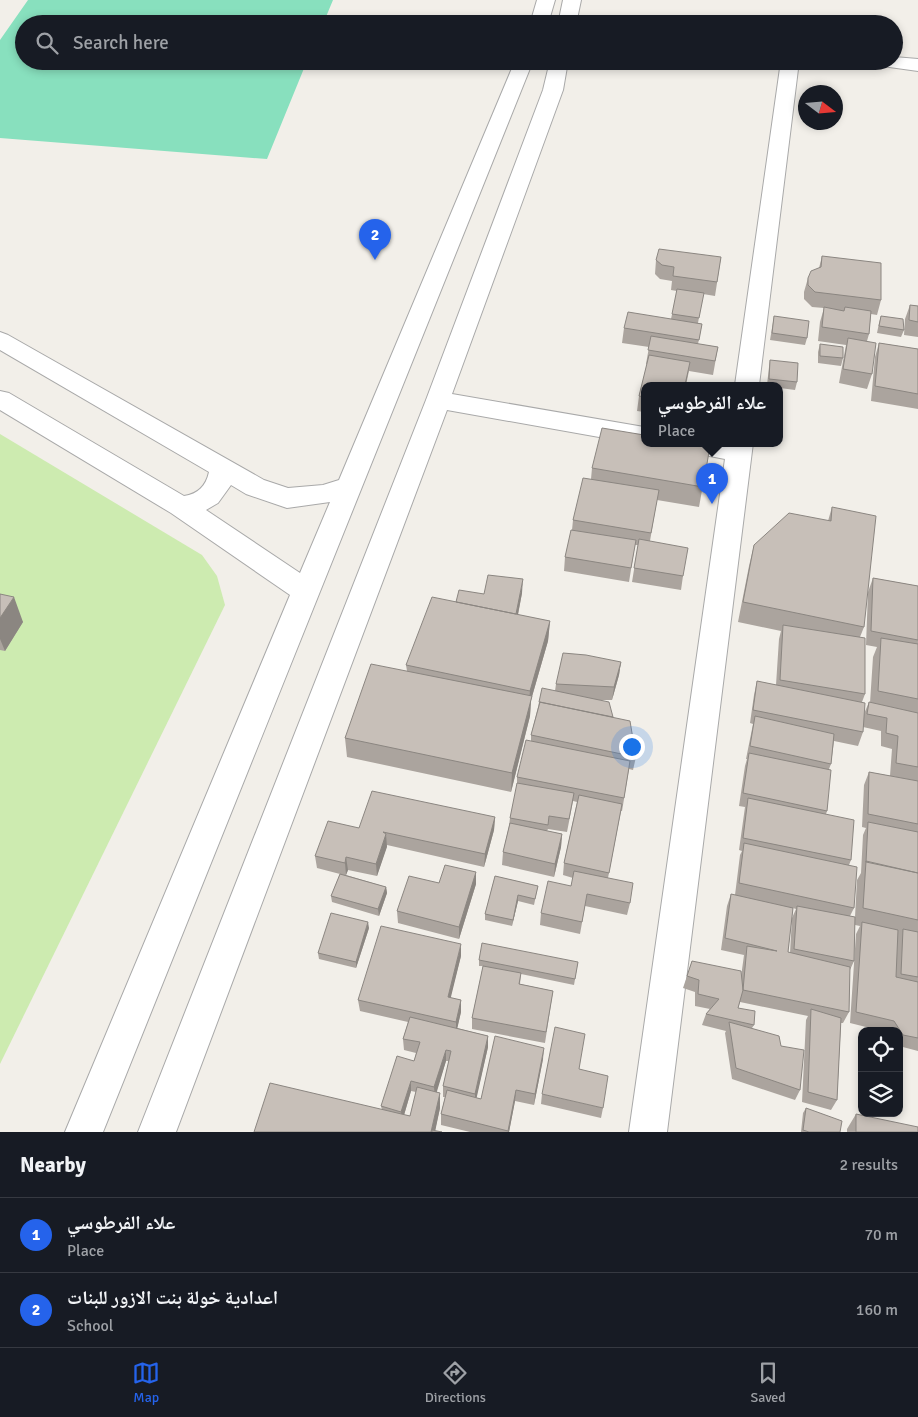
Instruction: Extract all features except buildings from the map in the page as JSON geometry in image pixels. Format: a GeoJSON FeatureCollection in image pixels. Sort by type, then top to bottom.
{"type":"FeatureCollection","features":[{"type":"Feature","properties":{"kind":"street"},"geometry":{"type":"LineString","coordinates":[[542,15],[546,0]]}},
{"type":"Feature","properties":{"kind":"street"},"geometry":{"type":"LineString","coordinates":[[569,15],[572,0]]}},
{"type":"Feature","properties":{"kind":"street"},"geometry":{"type":"LineString","coordinates":[[903,63],[918,65]]}},
{"type":"Feature","properties":{"kind":"street"},"geometry":{"type":"LineString","coordinates":[[84,1132],[520,70]]}},
{"type":"Feature","properties":{"kind":"street"},"geometry":{"type":"LineString","coordinates":[[156,1132],[438,400],[553,90],[557,70]]}},
{"type":"Feature","properties":{"kind":"street"},"geometry":{"type":"LineString","coordinates":[[747,382],[789,70]]}},
{"type":"Feature","properties":{"kind":"street"},"geometry":{"type":"LineString","coordinates":[[481,165],[496,160],[519,166],[523,170]]}},
{"type":"Feature","properties":{"kind":"street"},"geometry":{"type":"LineString","coordinates":[[0,340],[255,487],[287,498],[324,494],[349,486]]}},
{"type":"Feature","properties":{"kind":"street"},"geometry":{"type":"LineString","coordinates":[[0,399],[180,506],[305,591]]}},
{"type":"Feature","properties":{"kind":"street"},"geometry":{"type":"LineString","coordinates":[[438,400],[641,435]]}},
{"type":"Feature","properties":{"kind":"street"},"geometry":{"type":"LineString","coordinates":[[648,1132],[739,448]]}},
{"type":"Feature","properties":{"kind":"street"},"geometry":{"type":"LineString","coordinates":[[180,506],[199,502],[215,490],[222,479],[222,468]]}},
{"type":"Feature","properties":{"kind":"green space"},"geometry":{"type":"Polygon","coordinates":[[[28,0],[333,0],[327,15],[18,15],[28,0]]]}},
{"type":"Feature","properties":{"kind":"green space"},"geometry":{"type":"Polygon","coordinates":[[[15,19],[15,70],[303,70],[267,159],[0,138],[0,40],[15,19]]]}},
{"type":"Feature","properties":{"kind":"green space"},"geometry":{"type":"Polygon","coordinates":[[[0,434],[202,555],[217,576],[225,605],[0,1064],[0,434]]]}},
{"type":"Feature","properties":{"kind":"place","name":"اعدادية خولة بنت الازور للبنات"},"geometry":{"type":"Point","coordinates":[375,260]}},
{"type":"Feature","properties":{"kind":"place","name":"علاء الفرطوسي"},"geometry":{"type":"Point","coordinates":[712,504]}}]}
